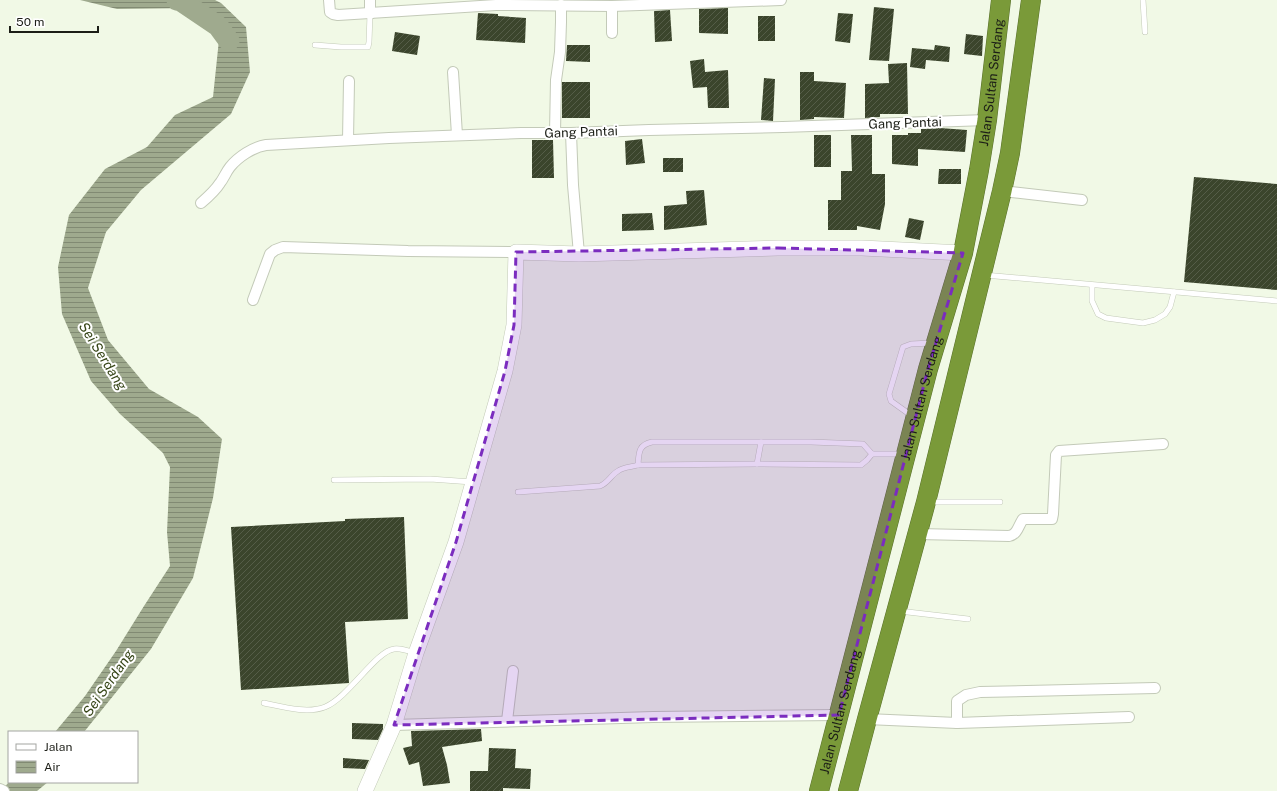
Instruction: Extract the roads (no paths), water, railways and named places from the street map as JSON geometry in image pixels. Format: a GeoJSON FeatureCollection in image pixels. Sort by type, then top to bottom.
{"type":"FeatureCollection","features":[{"type":"Feature","properties":{"kind":"highway","name":"Jalan Sultan Serdang"},"geometry":{"type":"LineString","coordinates":[[819,791],[906,454],[936,343],[963,253],[987,120],[1001,0]]}},
{"type":"Feature","properties":{"kind":"highway","name":"Jalan Sultan Serdang"},"geometry":{"type":"LineString","coordinates":[[848,791],[918,534],[1002,191],[1010,153],[1031,0]]}},
{"type":"Feature","properties":{"kind":"street"},"geometry":{"type":"LineString","coordinates":[[330,0],[330,10],[333,14],[370,14],[496,3],[561,5],[586,3],[612,6],[781,0]]}},
{"type":"Feature","properties":{"kind":"street"},"geometry":{"type":"LineString","coordinates":[[370,0],[370,14]]}},
{"type":"Feature","properties":{"kind":"street"},"geometry":{"type":"LineString","coordinates":[[554,133],[556,80],[560,52],[561,5]]}},
{"type":"Feature","properties":{"kind":"street"},"geometry":{"type":"LineString","coordinates":[[612,6],[612,33]]}},
{"type":"Feature","properties":{"kind":"street"},"geometry":{"type":"LineString","coordinates":[[453,72],[456,135]]}},
{"type":"Feature","properties":{"kind":"street"},"geometry":{"type":"LineString","coordinates":[[348,140],[349,81]]}},
{"type":"Feature","properties":{"kind":"street","name":"Gang Pantai"},"geometry":{"type":"LineString","coordinates":[[201,204],[213,192],[234,163],[257,147],[266,145],[456,135],[571,133],[987,120]]}},
{"type":"Feature","properties":{"kind":"street"},"geometry":{"type":"LineString","coordinates":[[571,133],[579,254]]}},
{"type":"Feature","properties":{"kind":"street"},"geometry":{"type":"LineString","coordinates":[[1002,191],[1082,200]]}},
{"type":"Feature","properties":{"kind":"street"},"geometry":{"type":"LineString","coordinates":[[253,300],[270,254],[283,247],[380,251],[579,254],[778,248],[862,248],[963,253]]}},
{"type":"Feature","properties":{"kind":"street"},"geometry":{"type":"LineString","coordinates":[[365,791],[394,725],[416,653],[456,542],[505,371],[514,325],[516,252]]}},
{"type":"Feature","properties":{"kind":"street"},"geometry":{"type":"LineString","coordinates":[[918,534],[1013,535],[1016,533],[1023,519],[1052,519],[1056,455],[1059,450],[1163,444]]}},
{"type":"Feature","properties":{"kind":"street"},"geometry":{"type":"LineString","coordinates":[[507,721],[513,671]]}},
{"type":"Feature","properties":{"kind":"street"},"geometry":{"type":"LineString","coordinates":[[957,723],[957,701],[966,695],[980,692],[1155,688]]}},
{"type":"Feature","properties":{"kind":"street"},"geometry":{"type":"LineString","coordinates":[[394,725],[653,717],[839,715]]}},
{"type":"Feature","properties":{"kind":"street"},"geometry":{"type":"LineString","coordinates":[[867,719],[957,723],[1129,717]]}},
{"type":"Feature","properties":{"kind":"street"},"geometry":{"type":"LineString","coordinates":[[0,789],[4,791]]}},
{"type":"Feature","properties":{"kind":"lane"},"geometry":{"type":"LineString","coordinates":[[1142,0],[1145,32]]}},
{"type":"Feature","properties":{"kind":"lane"},"geometry":{"type":"LineString","coordinates":[[315,45],[368,47],[370,14]]}},
{"type":"Feature","properties":{"kind":"lane"},"geometry":{"type":"LineString","coordinates":[[982,275],[1277,301]]}},
{"type":"Feature","properties":{"kind":"lane"},"geometry":{"type":"LineString","coordinates":[[1092,285],[1092,301],[1098,314],[1106,318],[1143,323],[1155,320],[1165,314],[1170,307],[1174,292]]}},
{"type":"Feature","properties":{"kind":"lane"},"geometry":{"type":"LineString","coordinates":[[916,418],[891,401],[889,394],[903,347],[911,344],[936,343]]}},
{"type":"Feature","properties":{"kind":"lane"},"geometry":{"type":"LineString","coordinates":[[638,465],[639,450],[643,445],[652,442],[864,444],[872,454]]}},
{"type":"Feature","properties":{"kind":"lane"},"geometry":{"type":"LineString","coordinates":[[757,464],[761,442]]}},
{"type":"Feature","properties":{"kind":"lane"},"geometry":{"type":"LineString","coordinates":[[872,454],[906,454]]}},
{"type":"Feature","properties":{"kind":"lane"},"geometry":{"type":"LineString","coordinates":[[518,492],[600,486],[606,484],[614,474],[620,470],[638,465],[861,465],[872,454]]}},
{"type":"Feature","properties":{"kind":"lane"},"geometry":{"type":"LineString","coordinates":[[334,480],[430,479],[473,482]]}},
{"type":"Feature","properties":{"kind":"lane"},"geometry":{"type":"LineString","coordinates":[[926,502],[1000,502]]}},
{"type":"Feature","properties":{"kind":"lane"},"geometry":{"type":"LineString","coordinates":[[897,611],[968,619]]}},
{"type":"Feature","properties":{"kind":"lane"},"geometry":{"type":"LineString","coordinates":[[264,703],[301,711],[325,707],[349,689],[381,655],[394,649],[416,653]]}},
{"type":"Feature","properties":{"kind":"water"},"geometry":{"type":"Polygon","coordinates":[[[80,0],[215,0],[221,3],[246,27],[250,72],[231,114],[141,190],[106,232],[88,288],[108,340],[149,389],[198,417],[222,439],[213,498],[193,578],[151,649],[85,731],[56,731],[85,696],[116,651],[170,566],[167,532],[170,467],[163,453],[120,414],[91,381],[62,314],[58,267],[69,215],[105,169],[147,147],[175,115],[213,97],[220,30],[196,8],[117,9],[80,0]]]}},
{"type":"Feature","properties":{"kind":"water"},"geometry":{"type":"Polygon","coordinates":[[[8,783],[47,783],[37,791],[1,791],[8,783]]]}},
{"type":"Feature","properties":{"kind":"waterway","name":"Sei Serdang"},"geometry":{"type":"LineString","coordinates":[[177,0],[181,1],[218,26],[229,41]]}}]}
